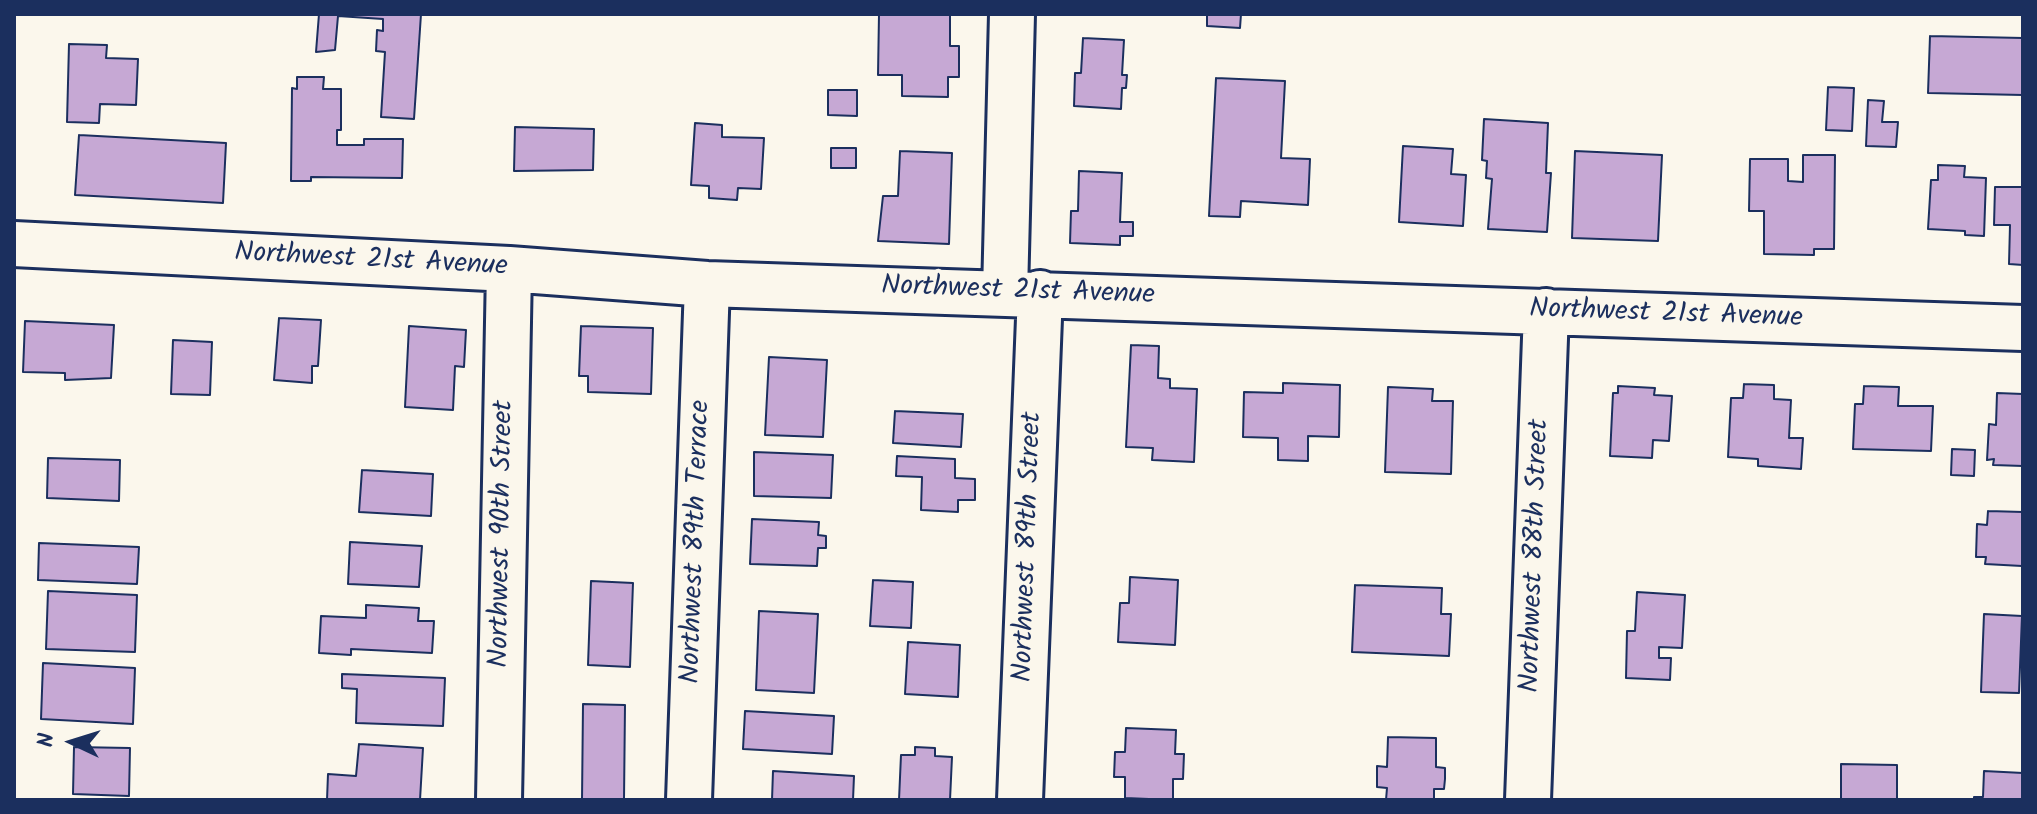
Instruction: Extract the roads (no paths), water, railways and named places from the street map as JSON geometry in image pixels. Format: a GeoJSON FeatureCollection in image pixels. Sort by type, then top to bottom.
{"type":"FeatureCollection","features":[{"type":"Feature","properties":{"kind":"street","name":"Northwest 89th Street"},"geometry":{"type":"LineString","coordinates":[[1012,14],[1022,293],[1020,800]]}},
{"type":"Feature","properties":{"kind":"street","name":"Northwest 21st Avenue"},"geometry":{"type":"LineString","coordinates":[[14,244],[509,269],[707,284],[2023,328]]}},
{"type":"Feature","properties":{"kind":"street","name":"Northwest 90th Street"},"geometry":{"type":"LineString","coordinates":[[499,800],[509,269]]}},
{"type":"Feature","properties":{"kind":"street","name":"Northwest 89th Terrace"},"geometry":{"type":"LineString","coordinates":[[689,800],[707,284]]}},
{"type":"Feature","properties":{"kind":"street","name":"Northwest 88th Street"},"geometry":{"type":"LineString","coordinates":[[1528,800],[1546,311]]}}]}
